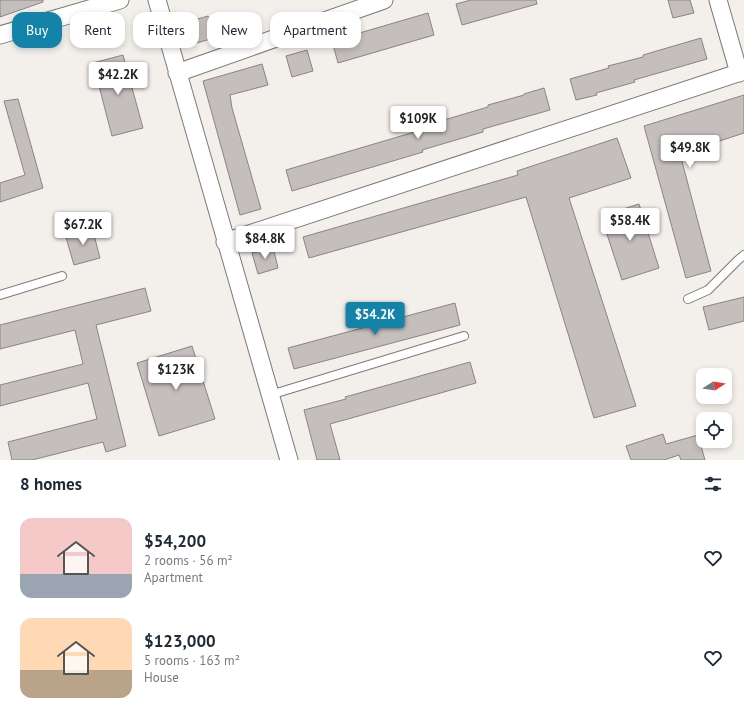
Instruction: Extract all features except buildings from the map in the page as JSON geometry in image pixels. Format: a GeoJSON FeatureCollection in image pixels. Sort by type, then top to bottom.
{"type":"FeatureCollection","features":[{"type":"Feature","properties":{"kind":"street"},"geometry":{"type":"LineString","coordinates":[[0,35],[120,0]]}},
{"type":"Feature","properties":{"kind":"street"},"geometry":{"type":"LineString","coordinates":[[157,0],[288,460]]}},
{"type":"Feature","properties":{"kind":"street"},"geometry":{"type":"LineString","coordinates":[[177,73],[384,0]]}},
{"type":"Feature","properties":{"kind":"street"},"geometry":{"type":"LineString","coordinates":[[225,242],[742,72],[718,0]]}},
{"type":"Feature","properties":{"kind":"lane"},"geometry":{"type":"LineString","coordinates":[[688,299],[708,290],[744,256]]}},
{"type":"Feature","properties":{"kind":"lane"},"geometry":{"type":"LineString","coordinates":[[0,295],[62,276]]}},
{"type":"Feature","properties":{"kind":"lane"},"geometry":{"type":"LineString","coordinates":[[270,395],[464,336]]}}]}
